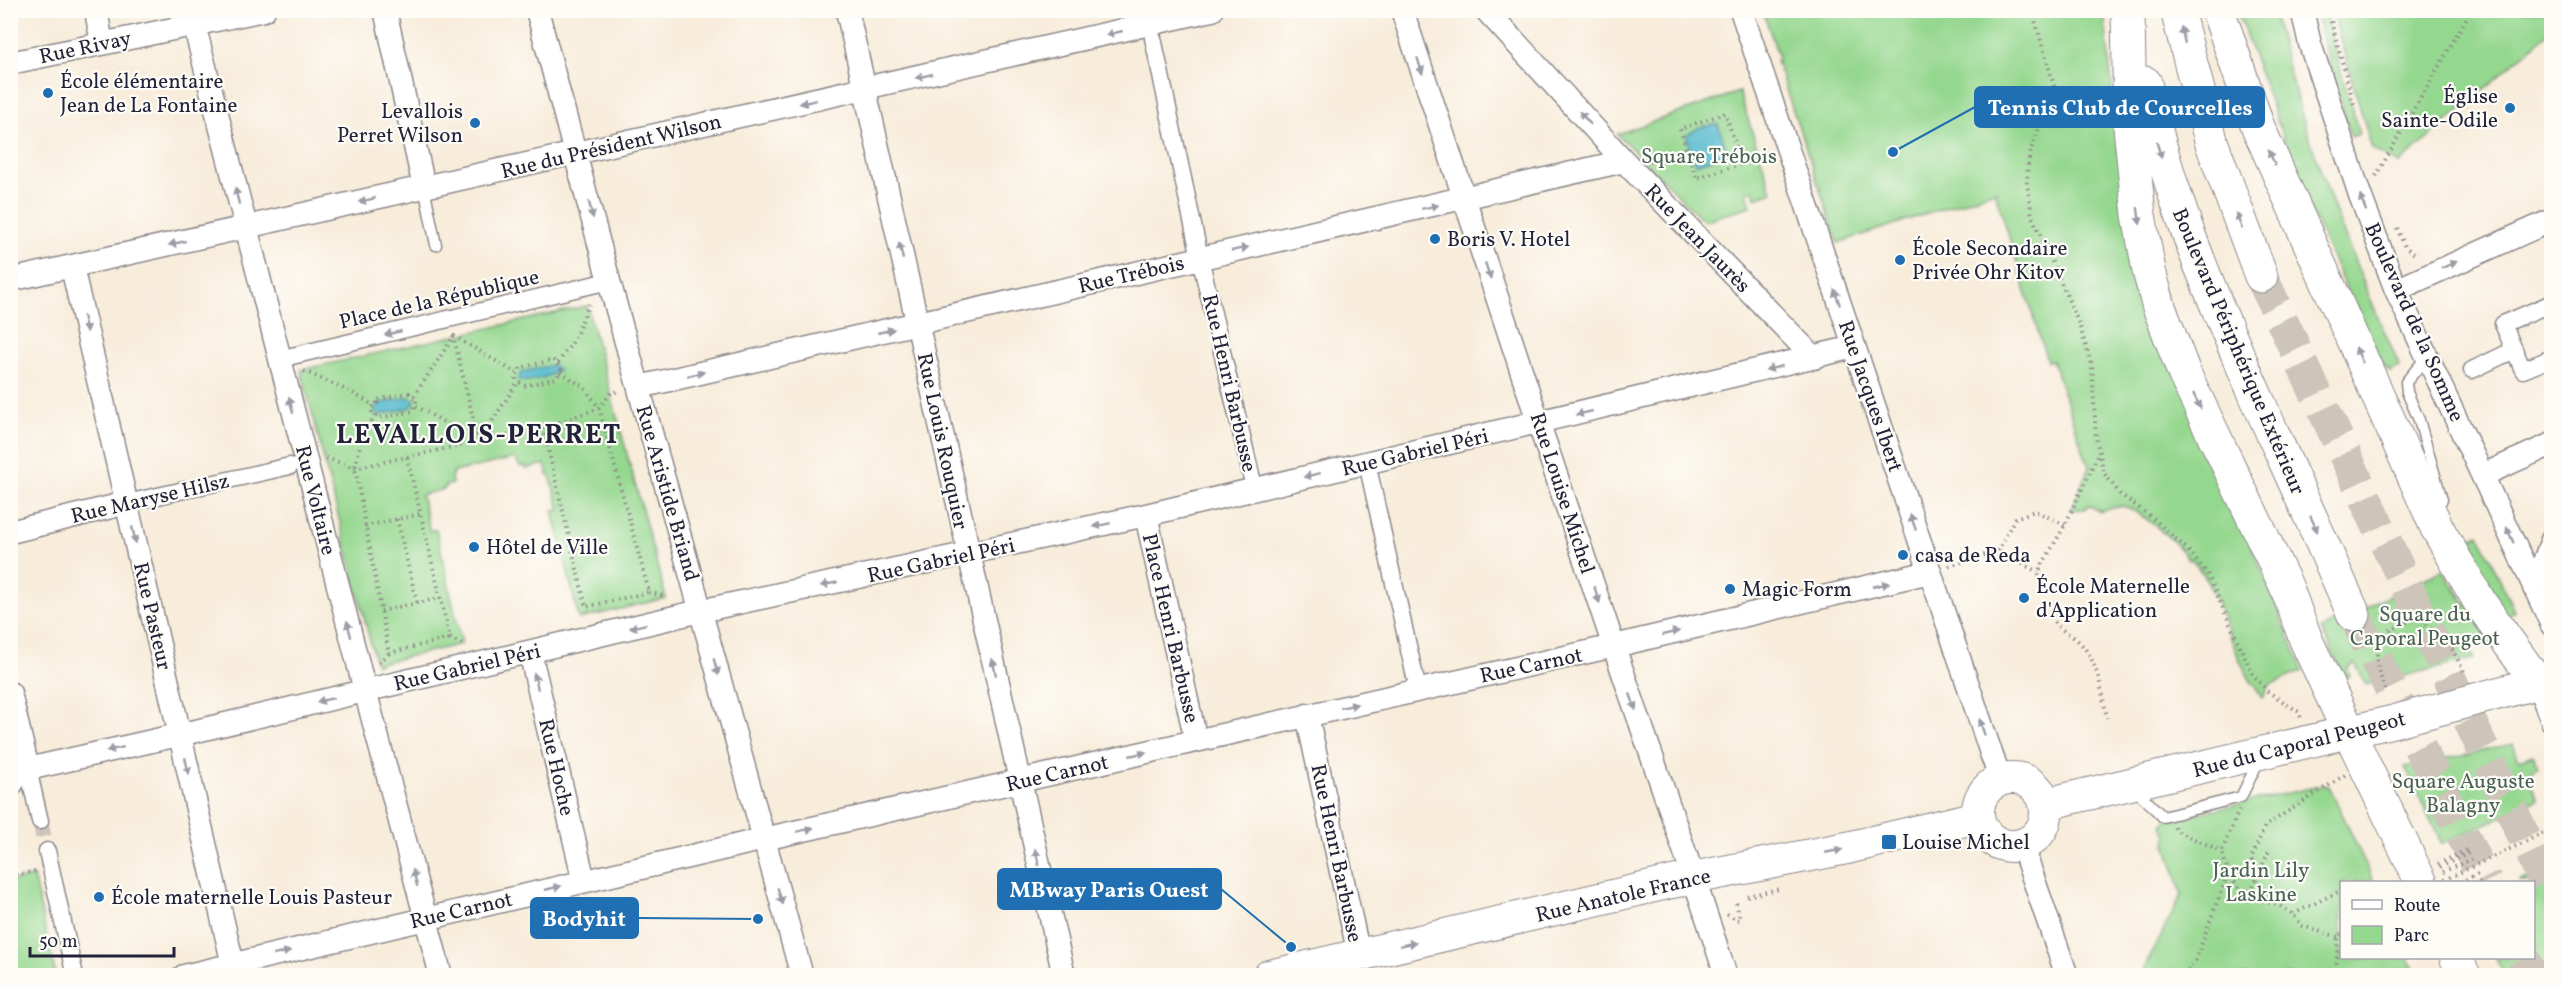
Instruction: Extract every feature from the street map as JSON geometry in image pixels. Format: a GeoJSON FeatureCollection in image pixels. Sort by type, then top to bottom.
{"type":"FeatureCollection","features":[{"type":"Feature","properties":{"kind":"highway","name":"Boulevard Périphérique Extérieur"},"geometry":{"type":"LineString","coordinates":[[2129,10],[2156,140],[2188,238],[2222,320],[2354,615]]}},
{"type":"Feature","properties":{"kind":"highway"},"geometry":{"type":"LineString","coordinates":[[2129,10],[2130,127],[2139,215],[2148,271],[2184,373],[2286,586],[2306,640],[2349,732]]}},
{"type":"Feature","properties":{"kind":"highway"},"geometry":{"type":"LineString","coordinates":[[2177,10],[2212,144],[2260,276]]}},
{"type":"Feature","properties":{"kind":"highway"},"geometry":{"type":"LineString","coordinates":[[2218,10],[2258,127],[2384,396],[2437,528],[2462,573],[2544,681]]}},
{"type":"Feature","properties":{"kind":"main road","name":"Rue du Caporal Peugeot"},"geometry":{"type":"LineString","coordinates":[[2046,804],[2349,732],[2544,681]]}},
{"type":"Feature","properties":{"kind":"main road"},"geometry":{"type":"LineString","coordinates":[[2349,732],[2433,872]]}},
{"type":"Feature","properties":{"kind":"main road"},"geometry":{"type":"LineString","coordinates":[[2007,777],[2020,778],[2032,783],[2041,793],[2046,804],[2042,829],[2032,840],[2019,845],[2000,844],[1984,832],[1978,818],[1978,806],[1983,792],[1994,782],[2007,777]]}},
{"type":"Feature","properties":{"kind":"main road","name":"Rue Anatole France"},"geometry":{"type":"LineString","coordinates":[[1269,975],[1695,877],[1848,848],[1978,818]]}},
{"type":"Feature","properties":{"kind":"main road"},"geometry":{"type":"LineString","coordinates":[[2457,959],[2465,975]]}},
{"type":"Feature","properties":{"kind":"street"},"geometry":{"type":"LineString","coordinates":[[96,10],[102,44]]}},
{"type":"Feature","properties":{"kind":"street","name":"Rue Rivay"},"geometry":{"type":"LineString","coordinates":[[10,63],[264,10]]}},
{"type":"Feature","properties":{"kind":"street"},"geometry":{"type":"LineString","coordinates":[[385,10],[424,187]]}},
{"type":"Feature","properties":{"kind":"street","name":"Rue Aristide Briand"},"geometry":{"type":"LineString","coordinates":[[537,10],[609,281],[802,975]]}},
{"type":"Feature","properties":{"kind":"street","name":"Rue Louis Rouquier"},"geometry":{"type":"LineString","coordinates":[[847,10],[1064,975]]}},
{"type":"Feature","properties":{"kind":"street","name":"Rue du Président Wilson"},"geometry":{"type":"LineString","coordinates":[[10,280],[1212,10]]}},
{"type":"Feature","properties":{"kind":"street","name":"Rue Louise Michel"},"geometry":{"type":"LineString","coordinates":[[1402,10],[1614,646],[1695,877],[1726,975]]}},
{"type":"Feature","properties":{"kind":"street","name":"Rue Jean Jaurès"},"geometry":{"type":"LineString","coordinates":[[1486,10],[1634,163],[1814,358]]}},
{"type":"Feature","properties":{"kind":"street","name":"Rue Jacques Ibert"},"geometry":{"type":"LineString","coordinates":[[1741,10],[1854,347],[1939,569],[1992,756],[1998,772],[2007,777]]}},
{"type":"Feature","properties":{"kind":"street","name":"Boulevard de la Somme"},"geometry":{"type":"LineString","coordinates":[[2302,10],[2310,44],[2370,191],[2396,290],[2552,625]]}},
{"type":"Feature","properties":{"kind":"street","name":"Rue Voltaire"},"geometry":{"type":"LineString","coordinates":[[194,24],[245,228],[287,364],[365,691],[441,975]]}},
{"type":"Feature","properties":{"kind":"street","name":"Rue Henri Barbusse"},"geometry":{"type":"LineString","coordinates":[[1153,38],[1200,258],[1253,483]]}},
{"type":"Feature","properties":{"kind":"street","name":"Rue Trébois"},"geometry":{"type":"LineString","coordinates":[[639,387],[1200,258],[1634,163]]}},
{"type":"Feature","properties":{"kind":"street"},"geometry":{"type":"LineString","coordinates":[[2396,290],[2552,220]]}},
{"type":"Feature","properties":{"kind":"street","name":"Rue Pasteur"},"geometry":{"type":"LineString","coordinates":[[72,267],[233,965]]}},
{"type":"Feature","properties":{"kind":"street","name":"Place de la République"},"geometry":{"type":"LineString","coordinates":[[287,364],[452,328],[609,281]]}},
{"type":"Feature","properties":{"kind":"street"},"geometry":{"type":"LineString","coordinates":[[2552,303],[2503,324],[2523,370],[2552,358]]}},
{"type":"Feature","properties":{"kind":"street","name":"Rue Gabriel Péri"},"geometry":{"type":"LineString","coordinates":[[28,769],[700,611],[1146,515],[1854,347]]}},
{"type":"Feature","properties":{"kind":"street"},"geometry":{"type":"LineString","coordinates":[[2472,370],[2514,350]]}},
{"type":"Feature","properties":{"kind":"street"},"geometry":{"type":"LineString","coordinates":[[2483,475],[2552,444]]}},
{"type":"Feature","properties":{"kind":"street"},"geometry":{"type":"LineString","coordinates":[[1367,462],[1418,690]]}},
{"type":"Feature","properties":{"kind":"street","name":"Rue Maryse Hilsz"},"geometry":{"type":"LineString","coordinates":[[10,532],[290,466]]}},
{"type":"Feature","properties":{"kind":"street","name":"Place Henri Barbusse"},"geometry":{"type":"LineString","coordinates":[[1146,515],[1196,741]]}},
{"type":"Feature","properties":{"kind":"street"},"geometry":{"type":"LineString","coordinates":[[2534,588],[2552,540]]}},
{"type":"Feature","properties":{"kind":"street","name":"Rue Carnot"},"geometry":{"type":"LineString","coordinates":[[184,975],[1939,569]]}},
{"type":"Feature","properties":{"kind":"street","name":"Rue Hoche"},"geometry":{"type":"LineString","coordinates":[[530,652],[584,881]]}},
{"type":"Feature","properties":{"kind":"street"},"geometry":{"type":"LineString","coordinates":[[2544,681],[2552,721]]}},
{"type":"Feature","properties":{"kind":"street"},"geometry":{"type":"LineString","coordinates":[[10,693],[40,821]]}},
{"type":"Feature","properties":{"kind":"street","name":"Rue Henri Barbusse"},"geometry":{"type":"LineString","coordinates":[[1307,715],[1359,955]]}},
{"type":"Feature","properties":{"kind":"street"},"geometry":{"type":"LineString","coordinates":[[2032,840],[2027,850],[2027,860],[2067,975]]}},
{"type":"Feature","properties":{"kind":"street"},"geometry":{"type":"LineString","coordinates":[[48,859],[75,975]]}},
{"type":"Feature","properties":{"kind":"lane"},"geometry":{"type":"LineString","coordinates":[[424,187],[436,245]]}},
{"type":"Feature","properties":{"kind":"lane"},"geometry":{"type":"LineString","coordinates":[[2412,436],[2444,505],[2419,420],[2407,392],[2406,382],[2411,374],[2425,362],[2428,355]]}},
{"type":"Feature","properties":{"kind":"lane"},"geometry":{"type":"LineString","coordinates":[[2130,784],[2163,817],[2241,797],[2262,753]]}},
{"type":"Feature","properties":{"kind":"lane"},"geometry":{"type":"LineString","coordinates":[[10,798],[28,769]]}},
{"type":"Feature","properties":{"kind":"path"},"geometry":{"type":"LineString","coordinates":[[2032,10],[2055,89],[2033,143],[2027,183],[2032,216],[2079,324],[2092,365],[2098,454],[2104,473],[2120,494],[2154,519],[2187,549],[2207,573],[2252,673],[2267,692],[2299,712],[2304,725]]}},
{"type":"Feature","properties":{"kind":"path"},"geometry":{"type":"LineString","coordinates":[[2328,10],[2358,120]]}},
{"type":"Feature","properties":{"kind":"path"},"geometry":{"type":"LineString","coordinates":[[2370,191],[2367,191],[2471,10]]}},
{"type":"Feature","properties":{"kind":"path"},"geometry":{"type":"LineString","coordinates":[[1742,164],[1725,113],[1680,129],[1696,178],[1742,164],[1767,156]]}},
{"type":"Feature","properties":{"kind":"path"},"geometry":{"type":"LineString","coordinates":[[1634,163],[1687,149]]}},
{"type":"Feature","properties":{"kind":"path"},"geometry":{"type":"LineString","coordinates":[[2370,191],[2375,177],[2372,165]]}},
{"type":"Feature","properties":{"kind":"path"},"geometry":{"type":"LineString","coordinates":[[2396,227],[2405,247],[2416,255]]}},
{"type":"Feature","properties":{"kind":"path"},"geometry":{"type":"LineString","coordinates":[[558,363],[573,340],[587,306],[592,302]]}},
{"type":"Feature","properties":{"kind":"path"},"geometry":{"type":"LineString","coordinates":[[452,328],[516,373]]}},
{"type":"Feature","properties":{"kind":"path"},"geometry":{"type":"LineString","coordinates":[[414,396],[452,328]]}},
{"type":"Feature","properties":{"kind":"path"},"geometry":{"type":"LineString","coordinates":[[452,328],[479,442]]}},
{"type":"Feature","properties":{"kind":"path"},"geometry":{"type":"LineString","coordinates":[[553,360],[554,363],[558,363],[561,369],[557,378],[524,386],[515,379],[520,368],[553,360]]}},
{"type":"Feature","properties":{"kind":"path"},"geometry":{"type":"LineString","coordinates":[[287,364],[351,392],[373,405]]}},
{"type":"Feature","properties":{"kind":"path"},"geometry":{"type":"LineString","coordinates":[[560,372],[584,387],[599,408],[649,592]]}},
{"type":"Feature","properties":{"kind":"path"},"geometry":{"type":"LineString","coordinates":[[479,442],[518,382]]}},
{"type":"Feature","properties":{"kind":"path"},"geometry":{"type":"LineString","coordinates":[[318,459],[324,458],[355,468],[543,428],[599,408],[611,393],[639,387]]}},
{"type":"Feature","properties":{"kind":"path"},"geometry":{"type":"LineString","coordinates":[[409,393],[417,399],[413,411],[380,418],[375,415],[373,405],[377,403],[376,400],[409,393]]}},
{"type":"Feature","properties":{"kind":"path"},"geometry":{"type":"LineString","coordinates":[[416,406],[479,442]]}},
{"type":"Feature","properties":{"kind":"path"},"geometry":{"type":"LineString","coordinates":[[375,415],[362,438],[355,468],[389,653]]}},
{"type":"Feature","properties":{"kind":"path"},"geometry":{"type":"LineString","coordinates":[[543,428],[586,607]]}},
{"type":"Feature","properties":{"kind":"path"},"geometry":{"type":"LineString","coordinates":[[2038,572],[2065,525],[2098,454]]}},
{"type":"Feature","properties":{"kind":"path"},"geometry":{"type":"LineString","coordinates":[[407,457],[450,638]]}},
{"type":"Feature","properties":{"kind":"path"},"geometry":{"type":"LineString","coordinates":[[1998,551],[2015,518],[2034,511],[2065,525]]}},
{"type":"Feature","properties":{"kind":"path"},"geometry":{"type":"LineString","coordinates":[[365,526],[421,514]]}},
{"type":"Feature","properties":{"kind":"path"},"geometry":{"type":"LineString","coordinates":[[397,519],[417,603]]}},
{"type":"Feature","properties":{"kind":"path"},"geometry":{"type":"LineString","coordinates":[[1939,569],[1998,551],[2038,572],[2044,586]]}},
{"type":"Feature","properties":{"kind":"path"},"geometry":{"type":"LineString","coordinates":[[582,613],[586,607],[649,592],[670,599]]}},
{"type":"Feature","properties":{"kind":"path"},"geometry":{"type":"LineString","coordinates":[[381,611],[441,598]]}},
{"type":"Feature","properties":{"kind":"path"},"geometry":{"type":"LineString","coordinates":[[2052,616],[2054,623],[2082,644],[2096,667],[2107,718]]}},
{"type":"Feature","properties":{"kind":"path"},"geometry":{"type":"LineString","coordinates":[[2385,690],[2378,664],[2377,645],[2387,632],[2418,617],[2451,647],[2464,671]]}},
{"type":"Feature","properties":{"kind":"path"},"geometry":{"type":"LineString","coordinates":[[373,669],[389,653],[450,638],[462,644]]}},
{"type":"Feature","properties":{"kind":"path"},"geometry":{"type":"LineString","coordinates":[[2260,869],[2253,866],[2251,859],[2265,826],[2347,773]]}},
{"type":"Feature","properties":{"kind":"path"},"geometry":{"type":"LineString","coordinates":[[2241,797],[2238,817],[2222,851],[2228,873],[2248,897],[2280,906],[2293,914],[2302,926],[2340,935],[2336,975]]}},
{"type":"Feature","properties":{"kind":"path"},"geometry":{"type":"LineString","coordinates":[[2163,817],[2180,833],[2222,851]]}},
{"type":"Feature","properties":{"kind":"path"},"geometry":{"type":"LineString","coordinates":[[2440,881],[2552,829]]}},
{"type":"Feature","properties":{"kind":"path"},"geometry":{"type":"LineString","coordinates":[[2248,897],[2269,850]]}},
{"type":"Feature","properties":{"kind":"path"},"geometry":{"type":"LineString","coordinates":[[2433,872],[2468,852]]}},
{"type":"Feature","properties":{"kind":"path"},"geometry":{"type":"LineString","coordinates":[[10,876],[48,859]]}},
{"type":"Feature","properties":{"kind":"path"},"geometry":{"type":"LineString","coordinates":[[2433,872],[2471,859]]}},
{"type":"Feature","properties":{"kind":"path"},"geometry":{"type":"LineString","coordinates":[[2185,975],[2195,961],[2228,873]]}},
{"type":"Feature","properties":{"kind":"path"},"geometry":{"type":"LineString","coordinates":[[2462,881],[2478,874]]}},
{"type":"Feature","properties":{"kind":"path"},"geometry":{"type":"LineString","coordinates":[[1747,896],[1779,889]]}},
{"type":"Feature","properties":{"kind":"path"},"geometry":{"type":"LineString","coordinates":[[2293,914],[2340,891]]}},
{"type":"Feature","properties":{"kind":"path"},"geometry":{"type":"LineString","coordinates":[[1727,914],[1737,920],[1740,919],[1736,902]]}},
{"type":"Feature","properties":{"kind":"green space"},"geometry":{"type":"Polygon","coordinates":[[[1763,11],[2104,11],[2120,162],[2231,496],[2303,671],[2270,685],[2263,698],[2241,664],[2212,591],[2191,558],[2189,560],[2150,521],[2122,505],[2100,512],[2089,505],[2084,509],[2071,510],[2089,467],[2052,360],[2047,361],[1995,191],[1838,243],[1776,60],[1779,58],[1763,11]]]}},
{"type":"Feature","properties":{"kind":"green space"},"geometry":{"type":"Polygon","coordinates":[[[2237,11],[2273,11],[2298,103],[2328,192],[2362,280],[2400,367],[2390,372],[2376,356],[2307,202],[2237,11]]]}},
{"type":"Feature","properties":{"kind":"green space"},"geometry":{"type":"Polygon","coordinates":[[[2315,11],[2324,11],[2359,134],[2351,137],[2315,11]]]}},
{"type":"Feature","properties":{"kind":"green space"},"geometry":{"type":"Polygon","coordinates":[[[2332,11],[2551,11],[2551,30],[2399,164],[2372,149],[2332,11]]]}},
{"type":"Feature","properties":{"kind":"green space","name":"Square Trébois"},"geometry":{"type":"Polygon","coordinates":[[[1739,92],[1772,192],[1756,198],[1754,190],[1747,192],[1751,206],[1704,221],[1617,134],[1739,92]]]}},
{"type":"Feature","properties":{"kind":"green space"},"geometry":{"type":"Polygon","coordinates":[[[587,306],[666,598],[579,619],[553,511],[560,510],[550,476],[548,476],[545,464],[526,469],[526,466],[520,467],[515,458],[454,472],[451,477],[452,484],[445,486],[445,489],[421,495],[430,531],[436,529],[462,644],[376,664],[301,370],[587,306]]]}},
{"type":"Feature","properties":{"kind":"green space"},"geometry":{"type":"Polygon","coordinates":[[[2479,534],[2514,611],[2502,617],[2460,537],[2466,535],[2469,539],[2479,534]]]}},
{"type":"Feature","properties":{"kind":"green space","name":"Square du Caporal Peugeot"},"geometry":{"type":"Polygon","coordinates":[[[2443,570],[2486,634],[2467,645],[2474,659],[2366,685],[2355,663],[2347,668],[2350,676],[2345,678],[2321,629],[2443,570]]]}},
{"type":"Feature","properties":{"kind":"green space","name":"Square Auguste Balagny"},"geometry":{"type":"Polygon","coordinates":[[[2513,744],[2519,760],[2533,755],[2539,767],[2526,773],[2538,800],[2442,844],[2405,767],[2513,744]]]}},
{"type":"Feature","properties":{"kind":"green space","name":"Jardin Lily Laskine"},"geometry":{"type":"Polygon","coordinates":[[[2328,784],[2374,881],[2340,881],[2340,959],[2409,959],[2417,975],[2144,976],[2144,968],[2182,895],[2166,844],[2167,835],[2162,826],[2168,820],[2328,784]]]}},
{"type":"Feature","properties":{"kind":"green space","name":"Square Auguste Balagny"},"geometry":{"type":"Polygon","coordinates":[[[2551,868],[2551,975],[2504,975],[2496,959],[2535,959],[2535,881],[2521,881],[2551,868]]]}},
{"type":"Feature","properties":{"kind":"green space"},"geometry":{"type":"Polygon","coordinates":[[[33,876],[56,975],[11,975],[11,882],[33,876]]]}},
{"type":"Feature","properties":{"kind":"water"},"geometry":{"type":"Polygon","coordinates":[[[1718,124],[1728,154],[1695,164],[1686,135],[1700,127],[1718,124]]]}},
{"type":"Feature","properties":{"kind":"water"},"geometry":{"type":"Polygon","coordinates":[[[553,365],[559,370],[550,375],[533,380],[518,380],[521,372],[553,365]]]}},
{"type":"Feature","properties":{"kind":"water"},"geometry":{"type":"Polygon","coordinates":[[[409,397],[415,400],[411,407],[381,415],[374,412],[378,404],[409,397]]]}},
{"type":"Feature","properties":{"kind":"tunnel"},"geometry":{"type":"LineString","coordinates":[[2261,276],[2552,896]]}},
{"type":"Feature","properties":{"kind":"tunnel"},"geometry":{"type":"LineString","coordinates":[[2354,615],[2486,881]]}},
{"type":"Feature","properties":{"kind":"tunnel"},"geometry":{"type":"LineString","coordinates":[[40,821],[47,851]]}},
{"type":"Feature","properties":{"kind":"tunnel"},"geometry":{"type":"LineString","coordinates":[[2524,959],[2532,976]]}},
{"type":"Feature","properties":{"kind":"place","name":"École élémentaire Jean de La Fontaine"},"geometry":{"type":"Point","coordinates":[48,93]}},
{"type":"Feature","properties":{"kind":"place","name":"Église Sainte-Odile"},"geometry":{"type":"Point","coordinates":[2510,108]}},
{"type":"Feature","properties":{"kind":"place","name":"Levallois Perret Wilson"},"geometry":{"type":"Point","coordinates":[475,123]}},
{"type":"Feature","properties":{"kind":"place","name":"Tennis Club de Courcelles"},"geometry":{"type":"Point","coordinates":[1893,152]}},
{"type":"Feature","properties":{"kind":"place","name":"Boris V. Hotel"},"geometry":{"type":"Point","coordinates":[1435,239]}},
{"type":"Feature","properties":{"kind":"place","name":"École Secondaire Privée Ohr Kitov"},"geometry":{"type":"Point","coordinates":[1900,260]}},
{"type":"Feature","properties":{"kind":"place","name":"Hôtel de Ville"},"geometry":{"type":"Point","coordinates":[474,547]}},
{"type":"Feature","properties":{"kind":"place","name":"casa de Reda"},"geometry":{"type":"Point","coordinates":[1903,555]}},
{"type":"Feature","properties":{"kind":"place","name":"Magic Form"},"geometry":{"type":"Point","coordinates":[1730,589]}},
{"type":"Feature","properties":{"kind":"place","name":"École Maternelle d'Application"},"geometry":{"type":"Point","coordinates":[2024,598]}},
{"type":"Feature","properties":{"kind":"place","name":"Louise Michel"},"geometry":{"type":"Point","coordinates":[1889,842]}},
{"type":"Feature","properties":{"kind":"place","name":"École maternelle Louis Pasteur"},"geometry":{"type":"Point","coordinates":[99,897]}},
{"type":"Feature","properties":{"kind":"place","name":"Bodyhit"},"geometry":{"type":"Point","coordinates":[758,919]}},
{"type":"Feature","properties":{"kind":"place","name":"MBway Paris Ouest"},"geometry":{"type":"Point","coordinates":[1291,947]}},
{"type":"Feature","properties":{"kind":"district","name":"LEVALLOIS-PERRET"},"geometry":{"type":"Point","coordinates":[479,434]}}]}
